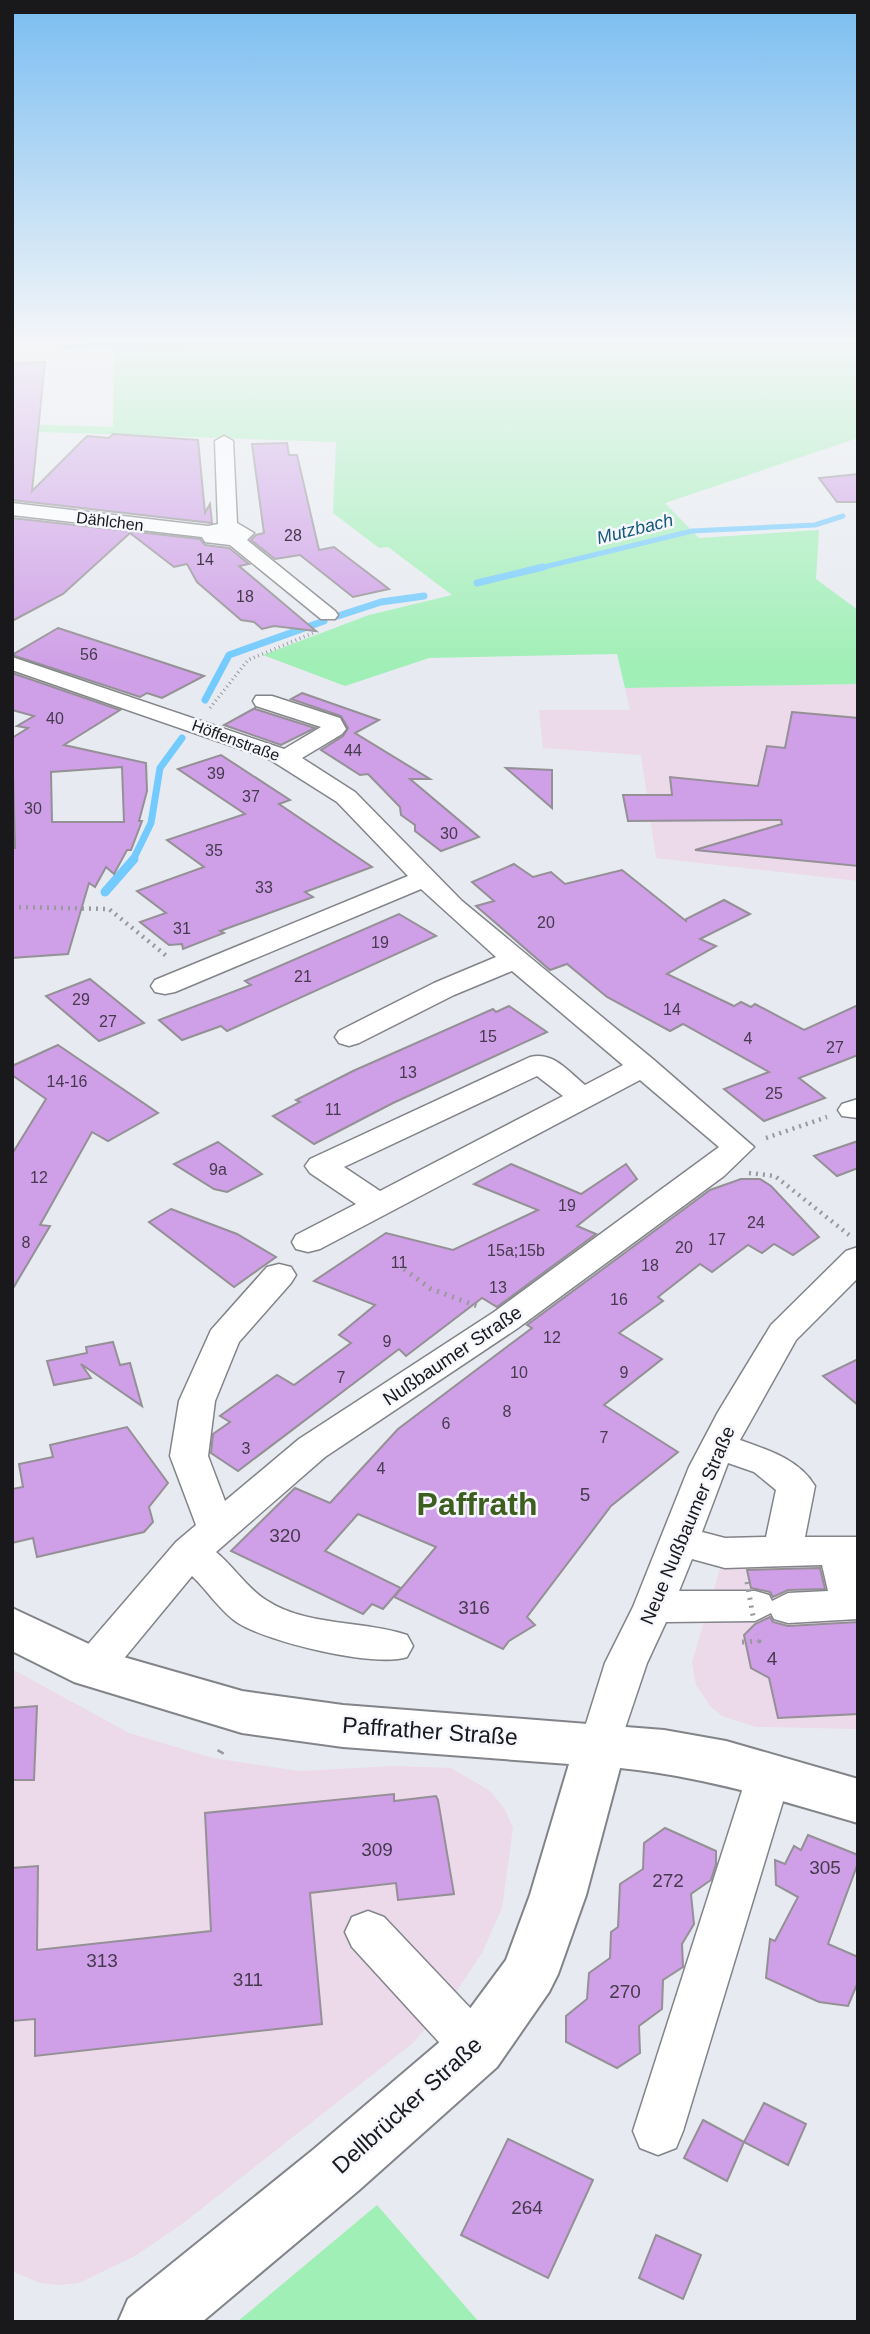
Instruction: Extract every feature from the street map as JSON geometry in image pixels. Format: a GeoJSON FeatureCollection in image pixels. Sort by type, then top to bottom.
{"type":"FeatureCollection","features":[{"type":"Feature","properties":{"kind":"main road","name":"Paffrather Straße"},"geometry":{"type":"LineString","coordinates":[[12,1627],[40,1644],[92,1668],[242,1712],[343,1726],[664,1751],[769,1775],[858,1801]]}},
{"type":"Feature","properties":{"kind":"main road","name":"Dellbrücker Straße"},"geometry":{"type":"LineString","coordinates":[[151,2322],[336,2170],[475,2048],[529,1974],[558,1895],[600,1746]]}},
{"type":"Feature","properties":{"kind":"street"},"geometry":{"type":"LineString","coordinates":[[225,450],[231,533]]}},
{"type":"Feature","properties":{"kind":"street","name":"Dählchen"},"geometry":{"type":"LineString","coordinates":[[12,509],[208,532],[209,536],[216,539],[231,533],[328,615]]}},
{"type":"Feature","properties":{"kind":"street","name":"Höffenstraße"},"geometry":{"type":"LineString","coordinates":[[12,663],[195,724],[285,758],[346,797],[423,879],[644,1066],[726,1158]]}},
{"type":"Feature","properties":{"kind":"street"},"geometry":{"type":"LineString","coordinates":[[264,701],[332,723],[334,729],[285,758]]}},
{"type":"Feature","properties":{"kind":"street"},"geometry":{"type":"LineString","coordinates":[[165,986],[423,879]]}},
{"type":"Feature","properties":{"kind":"street"},"geometry":{"type":"LineString","coordinates":[[349,1037],[444,989],[516,959]]}},
{"type":"Feature","properties":{"kind":"street"},"geometry":{"type":"LineString","coordinates":[[378,1204],[321,1166],[540,1063],[582,1097]]}},
{"type":"Feature","properties":{"kind":"street"},"geometry":{"type":"LineString","coordinates":[[308,1242],[644,1066]]}},
{"type":"Feature","properties":{"kind":"street","name":"Nußbaumer Straße"},"geometry":{"type":"LineString","coordinates":[[92,1668],[203,1540],[313,1448],[506,1320],[726,1158]]}},
{"type":"Feature","properties":{"kind":"street","name":"Neue Nußbaumer Straße"},"geometry":{"type":"LineString","coordinates":[[600,1746],[626,1663],[653,1607],[718,1446],[783,1333],[856,1259]]}},
{"type":"Feature","properties":{"kind":"street"},"geometry":{"type":"LineString","coordinates":[[279,1275],[223,1338],[197,1401],[189,1456],[203,1540],[213,1569],[244,1607],[296,1629],[393,1646]]}},
{"type":"Feature","properties":{"kind":"street"},"geometry":{"type":"LineString","coordinates":[[718,1446],[767,1463],[796,1486],[783,1551]]}},
{"type":"Feature","properties":{"kind":"street"},"geometry":{"type":"LineString","coordinates":[[653,1607],[761,1603],[851,1606],[848,1551],[725,1553],[679,1541]]}},
{"type":"Feature","properties":{"kind":"street"},"geometry":{"type":"LineString","coordinates":[[659,2131],[769,1775]]}},
{"type":"Feature","properties":{"kind":"street"},"geometry":{"type":"LineString","coordinates":[[368,1932],[475,2048]]}},
{"type":"Feature","properties":{"kind":"path"},"geometry":{"type":"LineString","coordinates":[[195,724],[248,660],[317,632]]}},
{"type":"Feature","properties":{"kind":"path"},"geometry":{"type":"LineString","coordinates":[[12,907],[109,909],[190,975]]}},
{"type":"Feature","properties":{"kind":"path"},"geometry":{"type":"LineString","coordinates":[[726,1158],[855,1109]]}},
{"type":"Feature","properties":{"kind":"path"},"geometry":{"type":"LineString","coordinates":[[726,1158],[775,1176],[841,1227],[856,1259]]}},
{"type":"Feature","properties":{"kind":"path"},"geometry":{"type":"LineString","coordinates":[[404,1269],[431,1289],[446,1292],[506,1320]]}},
{"type":"Feature","properties":{"kind":"shaded area"},"geometry":{"type":"Polygon","coordinates":[[[858,684],[858,881],[656,858],[641,755],[543,748],[539,710],[630,710],[625,688],[858,684]]]}},
{"type":"Feature","properties":{"kind":"shaded area"},"geometry":{"type":"Polygon","coordinates":[[[722,1562],[858,1562],[858,1729],[756,1727],[722,1716],[711,1707],[696,1685],[692,1662],[722,1562]]]}},
{"type":"Feature","properties":{"kind":"shaded area"},"geometry":{"type":"Polygon","coordinates":[[[12,1669],[129,1733],[213,1758],[299,1771],[395,1766],[451,1768],[490,1791],[504,1808],[513,1828],[502,1908],[482,1953],[452,1998],[413,2043],[182,2224],[135,2256],[79,2283],[59,2285],[40,2283],[12,2271],[12,1669]]]}},
{"type":"Feature","properties":{"kind":"green space"},"geometry":{"type":"Polygon","coordinates":[[[336,450],[823,450],[665,503],[699,538],[819,530],[816,579],[858,610],[858,684],[625,688],[617,654],[429,658],[345,686],[263,655],[369,615],[452,595],[388,547],[379,548],[333,513],[336,450]]]}},
{"type":"Feature","properties":{"kind":"green space"},"geometry":{"type":"Polygon","coordinates":[[[377,2205],[479,2322],[237,2322],[243,2317],[377,2205]]]}},
{"type":"Feature","properties":{"kind":"building"},"geometry":{"type":"Polygon","coordinates":[[[12,450],[36,450],[32,491],[73,450],[199,450],[205,513],[210,504],[212,523],[12,500],[12,450]]]}},
{"type":"Feature","properties":{"kind":"building"},"geometry":{"type":"Polygon","coordinates":[[[253,450],[288,450],[289,455],[297,455],[319,550],[334,547],[389,589],[353,597],[300,555],[275,559],[251,540],[264,533],[253,450]]]}},
{"type":"Feature","properties":{"kind":"building"},"geometry":{"type":"Polygon","coordinates":[[[858,474],[858,502],[837,502],[819,478],[858,474]]]}},
{"type":"Feature","properties":{"kind":"building"},"geometry":{"type":"Polygon","coordinates":[[[12,518],[200,539],[205,545],[229,548],[249,564],[239,566],[316,631],[274,626],[262,629],[254,622],[241,620],[197,582],[187,564],[174,567],[130,533],[63,594],[12,621],[12,518]]]}},
{"type":"Feature","properties":{"kind":"building"},"geometry":{"type":"Polygon","coordinates":[[[58,628],[204,676],[162,698],[147,693],[140,697],[12,655],[58,628]]]}},
{"type":"Feature","properties":{"kind":"building"},"geometry":{"type":"Polygon","coordinates":[[[12,673],[120,710],[64,745],[146,763],[147,791],[139,821],[142,821],[131,850],[127,850],[114,874],[106,867],[95,887],[89,883],[68,954],[12,958],[12,848],[15,848],[12,738],[28,728],[17,726],[34,716],[12,710],[12,673]],[[122,767],[51,772],[52,822],[124,822],[122,767]]]}},
{"type":"Feature","properties":{"kind":"building"},"geometry":{"type":"Polygon","coordinates":[[[302,693],[379,720],[355,733],[430,779],[410,779],[479,837],[441,851],[415,831],[415,825],[401,815],[400,807],[368,774],[360,775],[321,750],[343,736],[348,728],[341,716],[291,699],[302,693]]]}},
{"type":"Feature","properties":{"kind":"building"},"geometry":{"type":"Polygon","coordinates":[[[255,708],[315,728],[281,745],[224,725],[255,708]]]}},
{"type":"Feature","properties":{"kind":"building"},"geometry":{"type":"Polygon","coordinates":[[[792,712],[858,718],[858,866],[695,850],[782,824],[781,820],[628,821],[623,795],[672,795],[670,777],[758,786],[767,746],[785,748],[792,712]]]}},
{"type":"Feature","properties":{"kind":"building"},"geometry":{"type":"Polygon","coordinates":[[[221,755],[290,800],[279,804],[372,867],[305,892],[313,897],[220,931],[224,933],[183,949],[182,944],[169,945],[140,922],[166,913],[137,891],[204,867],[167,840],[245,814],[178,769],[221,755]]]}},
{"type":"Feature","properties":{"kind":"building"},"geometry":{"type":"Polygon","coordinates":[[[506,768],[552,770],[552,808],[506,768]]]}},
{"type":"Feature","properties":{"kind":"building"},"geometry":{"type":"Polygon","coordinates":[[[514,864],[533,877],[551,872],[565,884],[622,870],[686,921],[724,900],[750,914],[700,939],[716,946],[667,974],[734,1006],[741,1002],[751,1007],[755,1004],[804,1030],[858,1005],[858,1055],[799,1078],[825,1098],[764,1121],[724,1089],[769,1072],[683,1024],[670,1031],[607,997],[567,964],[550,970],[476,906],[494,901],[472,882],[514,864]]]}},
{"type":"Feature","properties":{"kind":"building"},"geometry":{"type":"Polygon","coordinates":[[[399,914],[436,936],[227,1031],[221,1026],[182,1040],[159,1020],[251,985],[245,981],[399,914]]]}},
{"type":"Feature","properties":{"kind":"building"},"geometry":{"type":"Polygon","coordinates":[[[90,979],[144,1023],[99,1041],[46,996],[90,979]]]}},
{"type":"Feature","properties":{"kind":"building"},"geometry":{"type":"Polygon","coordinates":[[[509,1006],[547,1032],[393,1103],[314,1144],[273,1116],[300,1102],[296,1100],[353,1071],[493,1009],[496,1012],[509,1006]]]}},
{"type":"Feature","properties":{"kind":"building"},"geometry":{"type":"Polygon","coordinates":[[[58,1045],[158,1113],[108,1141],[92,1132],[40,1225],[50,1226],[12,1290],[12,1154],[46,1099],[12,1075],[12,1066],[58,1045]]]}},
{"type":"Feature","properties":{"kind":"building"},"geometry":{"type":"Polygon","coordinates":[[[858,1141],[858,1168],[837,1176],[814,1156],[858,1141]]]}},
{"type":"Feature","properties":{"kind":"building"},"geometry":{"type":"Polygon","coordinates":[[[218,1142],[262,1174],[227,1192],[214,1189],[174,1164],[218,1142]]]}},
{"type":"Feature","properties":{"kind":"building"},"geometry":{"type":"Polygon","coordinates":[[[511,1164],[581,1194],[626,1164],[637,1179],[577,1226],[596,1234],[497,1307],[482,1298],[406,1356],[399,1349],[238,1471],[211,1453],[213,1434],[230,1422],[220,1416],[277,1375],[294,1385],[351,1343],[339,1335],[375,1305],[314,1281],[386,1233],[453,1250],[538,1210],[474,1184],[511,1164]]]}},
{"type":"Feature","properties":{"kind":"building"},"geometry":{"type":"Polygon","coordinates":[[[741,1179],[760,1179],[771,1186],[819,1237],[793,1255],[774,1244],[762,1253],[748,1245],[712,1272],[700,1264],[658,1297],[663,1301],[619,1333],[662,1359],[604,1405],[678,1452],[611,1506],[527,1617],[535,1625],[509,1641],[503,1649],[394,1597],[436,1547],[358,1514],[325,1551],[401,1588],[383,1609],[372,1604],[363,1614],[231,1551],[295,1488],[330,1503],[398,1429],[532,1328],[527,1325],[710,1190],[741,1179]]]}},
{"type":"Feature","properties":{"kind":"building"},"geometry":{"type":"Polygon","coordinates":[[[171,1209],[237,1234],[276,1257],[234,1287],[149,1222],[171,1209]]]}},
{"type":"Feature","properties":{"kind":"building"},"geometry":{"type":"Polygon","coordinates":[[[113,1342],[120,1365],[130,1363],[142,1406],[81,1364],[91,1378],[54,1385],[47,1361],[87,1353],[86,1347],[113,1342]]]}},
{"type":"Feature","properties":{"kind":"building"},"geometry":{"type":"Polygon","coordinates":[[[858,1359],[858,1405],[823,1376],[858,1359]]]}},
{"type":"Feature","properties":{"kind":"building"},"geometry":{"type":"Polygon","coordinates":[[[127,1427],[168,1483],[149,1507],[153,1522],[144,1532],[37,1557],[33,1538],[12,1543],[12,1489],[23,1487],[19,1464],[53,1457],[50,1445],[127,1427]]]}},
{"type":"Feature","properties":{"kind":"building"},"geometry":{"type":"Polygon","coordinates":[[[820,1568],[825,1589],[788,1590],[773,1597],[770,1592],[751,1588],[747,1570],[820,1568]]]}},
{"type":"Feature","properties":{"kind":"building"},"geometry":{"type":"Polygon","coordinates":[[[770,1617],[773,1622],[788,1626],[858,1622],[858,1714],[778,1718],[769,1678],[751,1668],[744,1635],[755,1624],[770,1617]]]}},
{"type":"Feature","properties":{"kind":"building"},"geometry":{"type":"Polygon","coordinates":[[[37,1706],[34,1780],[12,1780],[12,1708],[37,1706]]]}},
{"type":"Feature","properties":{"kind":"building"},"geometry":{"type":"Polygon","coordinates":[[[394,1794],[394,1801],[436,1796],[454,1894],[398,1900],[396,1883],[310,1893],[322,2024],[35,2056],[35,2019],[12,2021],[12,1868],[38,1866],[37,1950],[211,1931],[205,1813],[394,1794]]]}},
{"type":"Feature","properties":{"kind":"building"},"geometry":{"type":"Polygon","coordinates":[[[665,1828],[716,1851],[716,1864],[711,1880],[691,1894],[694,1924],[682,1944],[683,1967],[663,1980],[662,2009],[639,2026],[640,2053],[617,2068],[566,2042],[566,2016],[587,1999],[589,1973],[610,1958],[611,1932],[618,1927],[620,1884],[643,1869],[644,1843],[665,1828]]]}},
{"type":"Feature","properties":{"kind":"building"},"geometry":{"type":"Polygon","coordinates":[[[808,1835],[858,1855],[858,1863],[828,1944],[858,1957],[858,1982],[848,2006],[819,2002],[766,1978],[770,1939],[775,1941],[798,1897],[776,1885],[775,1860],[785,1864],[794,1846],[801,1850],[808,1835]]]}},
{"type":"Feature","properties":{"kind":"building"},"geometry":{"type":"Polygon","coordinates":[[[764,2103],[806,2124],[788,2165],[744,2142],[764,2103]]]}},
{"type":"Feature","properties":{"kind":"building"},"geometry":{"type":"Polygon","coordinates":[[[703,2120],[744,2142],[727,2181],[684,2158],[703,2120]]]}},
{"type":"Feature","properties":{"kind":"building"},"geometry":{"type":"Polygon","coordinates":[[[508,2139],[593,2180],[548,2278],[461,2235],[508,2139]]]}},
{"type":"Feature","properties":{"kind":"building"},"geometry":{"type":"Polygon","coordinates":[[[656,2235],[701,2255],[683,2299],[639,2278],[656,2235]]]}},
{"type":"Feature","properties":{"kind":"waterway","name":"Mutzbach"},"geometry":{"type":"LineString","coordinates":[[536,569],[692,531],[815,525],[843,516]]}},
{"type":"Feature","properties":{"kind":"waterway","name":"Mutzbach"},"geometry":{"type":"LineString","coordinates":[[477,583],[543,567]]}},
{"type":"Feature","properties":{"kind":"waterway","name":"Mutzbach"},"geometry":{"type":"LineString","coordinates":[[338,616],[381,602],[424,596]]}},
{"type":"Feature","properties":{"kind":"waterway","name":"Mutzbach"},"geometry":{"type":"LineString","coordinates":[[205,700],[229,655],[324,621]]}},
{"type":"Feature","properties":{"kind":"waterway","name":"Mutzbach"},"geometry":{"type":"LineString","coordinates":[[133,860],[151,823],[160,768],[182,738]]}},
{"type":"Feature","properties":{"kind":"waterway","name":"Mutzbach"},"geometry":{"type":"LineString","coordinates":[[105,892],[134,859]]}},
{"type":"Feature","properties":{"kind":"district","name":"Paffrath"},"geometry":{"type":"Point","coordinates":[477,1504]}}]}
